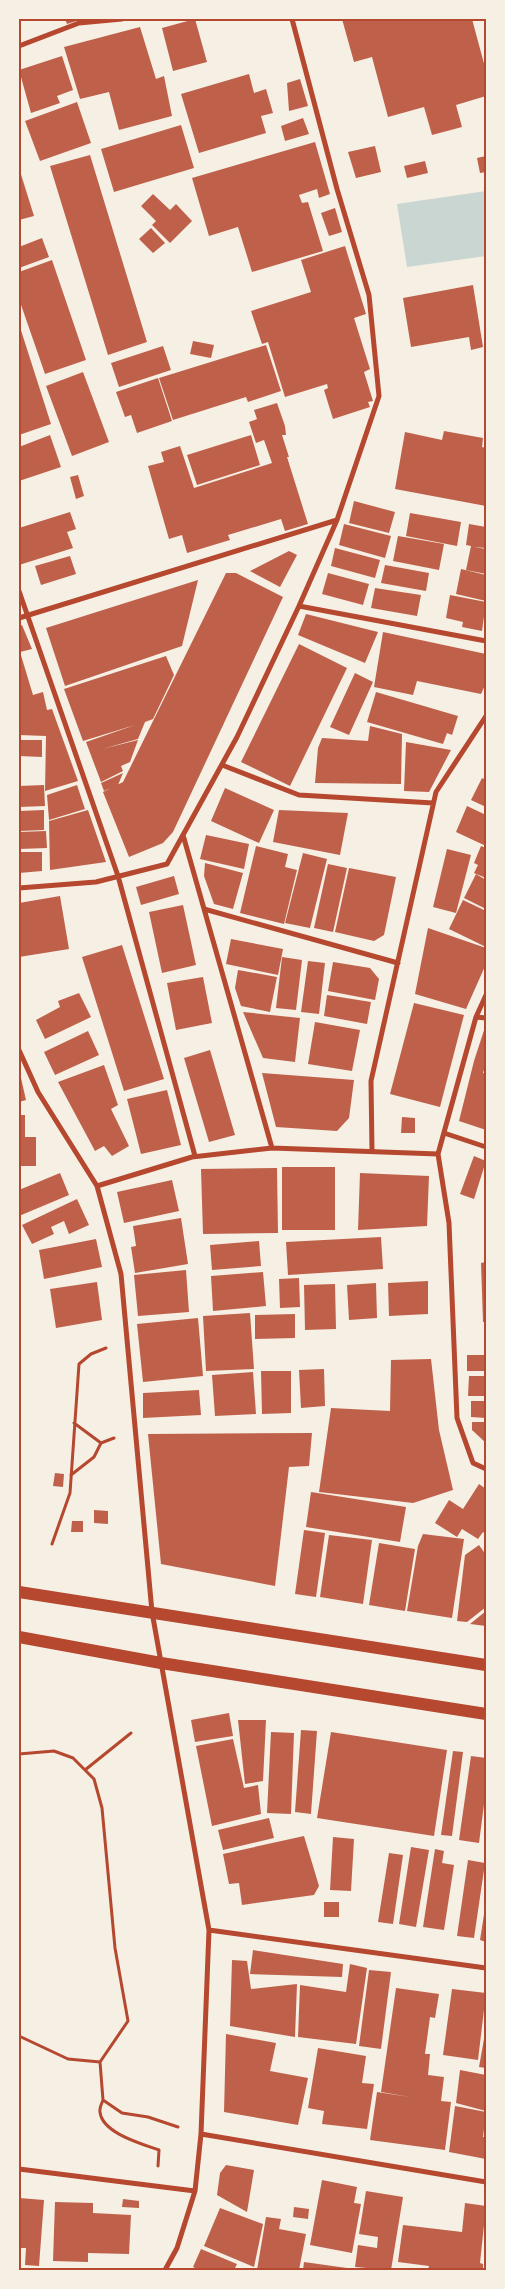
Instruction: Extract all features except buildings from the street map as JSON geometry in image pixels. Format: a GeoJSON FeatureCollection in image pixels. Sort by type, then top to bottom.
{"type":"FeatureCollection","features":[{"type":"Feature","properties":{"kind":"main road"},"geometry":{"type":"LineString","coordinates":[[19,1592],[486,1665]]}},
{"type":"Feature","properties":{"kind":"main road"},"geometry":{"type":"LineString","coordinates":[[19,1638],[160,1663],[486,1714]]}},
{"type":"Feature","properties":{"kind":"street"},"geometry":{"type":"LineString","coordinates":[[19,46],[79,24],[122,19]]}},
{"type":"Feature","properties":{"kind":"street"},"geometry":{"type":"LineString","coordinates":[[19,888],[96,882],[167,864],[222,765],[299,606],[337,520],[379,396],[369,295],[336,189],[292,19]]}},
{"type":"Feature","properties":{"kind":"street"},"geometry":{"type":"LineString","coordinates":[[19,618],[337,520]]}},
{"type":"Feature","properties":{"kind":"street"},"geometry":{"type":"LineString","coordinates":[[19,591],[118,876],[195,1156]]}},
{"type":"Feature","properties":{"kind":"street"},"geometry":{"type":"LineString","coordinates":[[299,606],[486,641]]}},
{"type":"Feature","properties":{"kind":"street"},"geometry":{"type":"LineString","coordinates":[[372,1151],[371,1081],[436,792],[486,716]]}},
{"type":"Feature","properties":{"kind":"street"},"geometry":{"type":"LineString","coordinates":[[222,765],[299,796],[434,803]]}},
{"type":"Feature","properties":{"kind":"street"},"geometry":{"type":"LineString","coordinates":[[183,835],[272,1148]]}},
{"type":"Feature","properties":{"kind":"street"},"geometry":{"type":"LineString","coordinates":[[204,909],[398,963]]}},
{"type":"Feature","properties":{"kind":"street"},"geometry":{"type":"LineString","coordinates":[[486,996],[476,1016],[438,1154],[449,1223],[457,1418],[473,1463],[486,1469]]}},
{"type":"Feature","properties":{"kind":"street"},"geometry":{"type":"LineString","coordinates":[[476,1016],[486,1018]]}},
{"type":"Feature","properties":{"kind":"street"},"geometry":{"type":"LineString","coordinates":[[19,1050],[38,1092],[97,1186],[121,1274],[152,1612],[209,1930],[201,2134],[195,2191],[177,2248],[165,2270]]}},
{"type":"Feature","properties":{"kind":"street"},"geometry":{"type":"LineString","coordinates":[[444,1133],[486,1147]]}},
{"type":"Feature","properties":{"kind":"street"},"geometry":{"type":"LineString","coordinates":[[97,1186],[195,1156],[272,1148],[438,1154]]}},
{"type":"Feature","properties":{"kind":"street"},"geometry":{"type":"LineString","coordinates":[[209,1930],[486,1968]]}},
{"type":"Feature","properties":{"kind":"street"},"geometry":{"type":"LineString","coordinates":[[201,2134],[486,2182]]}},
{"type":"Feature","properties":{"kind":"street"},"geometry":{"type":"LineString","coordinates":[[19,2169],[195,2191]]}},
{"type":"Feature","properties":{"kind":"path"},"geometry":{"type":"LineString","coordinates":[[52,1544],[70,1492],[79,1364],[91,1354],[107,1347]]}},
{"type":"Feature","properties":{"kind":"path"},"geometry":{"type":"LineString","coordinates":[[74,1423],[101,1442]]}},
{"type":"Feature","properties":{"kind":"path"},"geometry":{"type":"LineString","coordinates":[[71,1475],[94,1457],[101,1442],[115,1437]]}},
{"type":"Feature","properties":{"kind":"path"},"geometry":{"type":"LineString","coordinates":[[85,1770],[131,1733]]}},
{"type":"Feature","properties":{"kind":"path"},"geometry":{"type":"LineString","coordinates":[[19,1754],[54,1751],[73,1758],[94,1779],[102,1808],[114,1948],[128,2021],[100,2062],[102,2100],[100,2111],[105,2124],[121,2135],[159,2150]]}},
{"type":"Feature","properties":{"kind":"path"},"geometry":{"type":"LineString","coordinates":[[19,2036],[68,2059],[100,2062]]}},
{"type":"Feature","properties":{"kind":"path"},"geometry":{"type":"LineString","coordinates":[[102,2100],[122,2113],[148,2117],[201,2134]]}},
{"type":"Feature","properties":{"kind":"shaded area"},"geometry":{"type":"Polygon","coordinates":[[[486,191],[486,256],[407,267],[397,204],[486,191]]]}}]}
